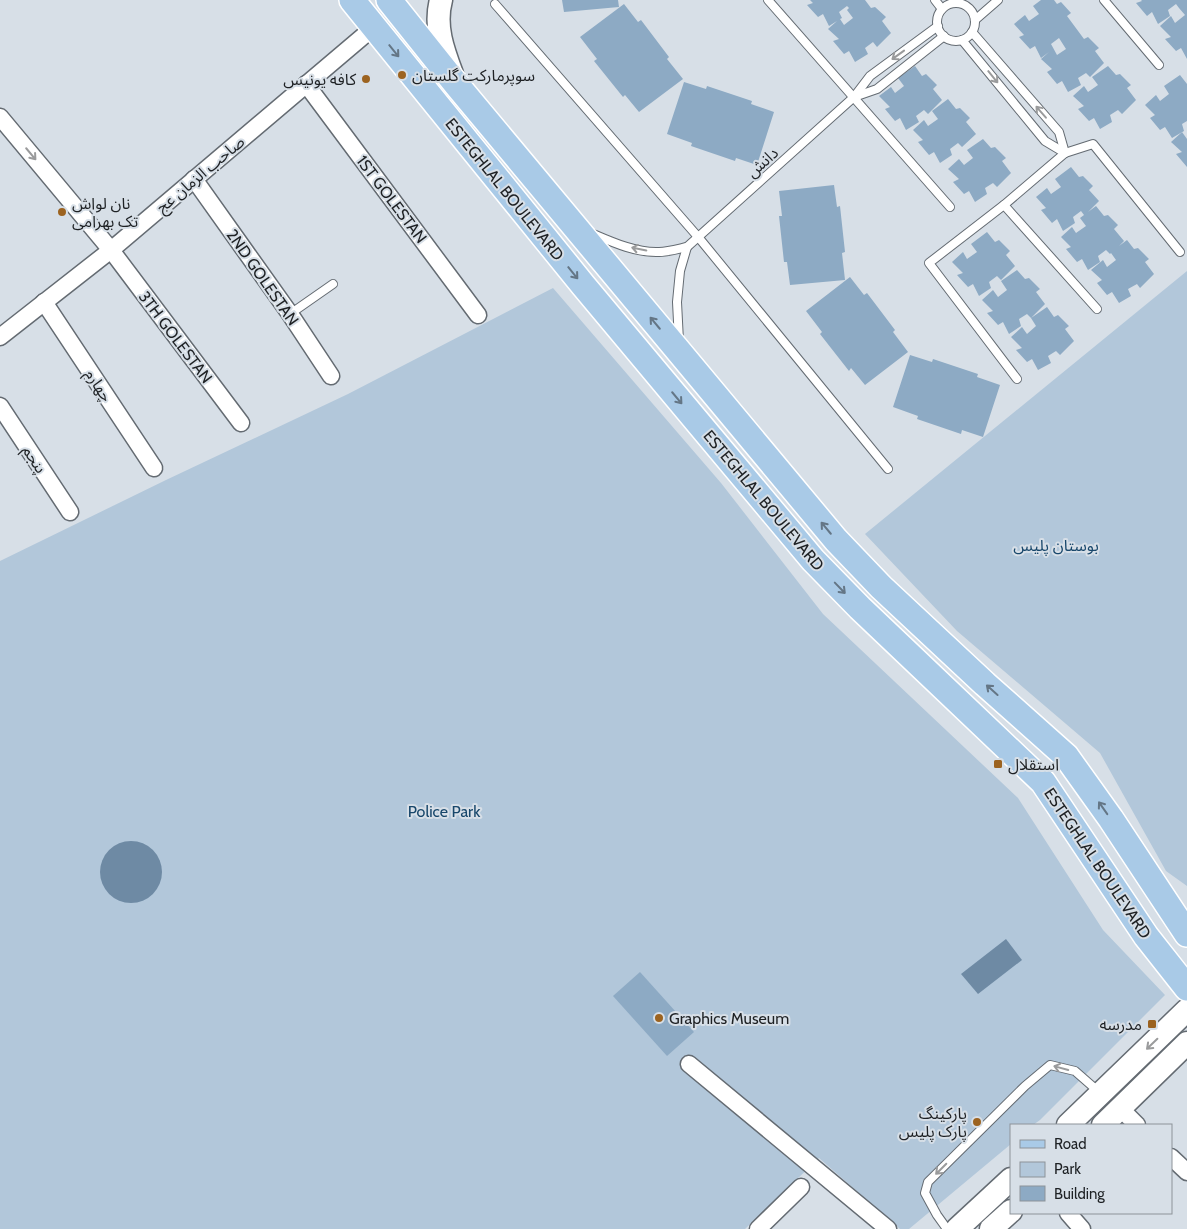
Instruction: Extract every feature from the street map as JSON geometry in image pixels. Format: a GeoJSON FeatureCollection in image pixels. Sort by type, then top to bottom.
{"type":"FeatureCollection","features":[{"type":"Feature","properties":{"kind":"main road","name":"ESTEGHLAL BOULEVARD"},"geometry":{"type":"LineString","coordinates":[[352,0],[583,285],[813,560],[860,608],[1043,782],[1146,936],[1187,988]]}},
{"type":"Feature","properties":{"kind":"main road","name":"ESTEGHLAL BOULEVARD"},"geometry":{"type":"LineString","coordinates":[[389,0],[456,84],[836,540],[859,565],[985,684],[1066,756],[1111,819],[1187,934]]}},
{"type":"Feature","properties":{"kind":"main road"},"geometry":{"type":"LineString","coordinates":[[441,0],[439,10],[441,42],[456,84]]}},
{"type":"Feature","properties":{"kind":"main road"},"geometry":{"type":"LineString","coordinates":[[1130,849],[1176,901],[1187,908]]}},
{"type":"Feature","properties":{"kind":"main road"},"geometry":{"type":"LineString","coordinates":[[1069,1124],[1187,1010]]}},
{"type":"Feature","properties":{"kind":"main road"},"geometry":{"type":"LineString","coordinates":[[1104,1124],[1187,1043]]}},
{"type":"Feature","properties":{"kind":"main road"},"geometry":{"type":"LineString","coordinates":[[956,1229],[1010,1180]]}},
{"type":"Feature","properties":{"kind":"main road"},"geometry":{"type":"LineString","coordinates":[[991,1229],[1010,1212]]}},
{"type":"Feature","properties":{"kind":"street","name":"صاحب الزمان عج"},"geometry":{"type":"LineString","coordinates":[[0,337],[111,250],[374,26]]}},
{"type":"Feature","properties":{"kind":"street","name":"1ST GOLESTAN"},"geometry":{"type":"LineString","coordinates":[[306,84],[478,315]]}},
{"type":"Feature","properties":{"kind":"street","name":"3TH GOLESTAN"},"geometry":{"type":"LineString","coordinates":[[0,117],[111,250],[241,424]]}},
{"type":"Feature","properties":{"kind":"street","name":"2ND GOLESTAN"},"geometry":{"type":"LineString","coordinates":[[194,179],[290,314],[331,376]]}},
{"type":"Feature","properties":{"kind":"street","name":"چهارم"},"geometry":{"type":"LineString","coordinates":[[44,302],[154,468]]}},
{"type":"Feature","properties":{"kind":"street","name":"پنجم"},"geometry":{"type":"LineString","coordinates":[[0,406],[70,512]]}},
{"type":"Feature","properties":{"kind":"street"},"geometry":{"type":"LineString","coordinates":[[689,1064],[888,1229]]}},
{"type":"Feature","properties":{"kind":"street"},"geometry":{"type":"LineString","coordinates":[[1120,1108],[1136,1124]]}},
{"type":"Feature","properties":{"kind":"street"},"geometry":{"type":"LineString","coordinates":[[1172,1158],[1187,1172]]}},
{"type":"Feature","properties":{"kind":"street"},"geometry":{"type":"LineString","coordinates":[[758,1229],[801,1187]]}},
{"type":"Feature","properties":{"kind":"street"},"geometry":{"type":"LineString","coordinates":[[1069,1214],[1082,1229]]}},
{"type":"Feature","properties":{"kind":"lane"},"geometry":{"type":"LineString","coordinates":[[768,0],[950,207]]}},
{"type":"Feature","properties":{"kind":"lane"},"geometry":{"type":"LineString","coordinates":[[935,0],[942,9]]}},
{"type":"Feature","properties":{"kind":"lane"},"geometry":{"type":"LineString","coordinates":[[964,5],[973,0]]}},
{"type":"Feature","properties":{"kind":"lane"},"geometry":{"type":"LineString","coordinates":[[974,20],[998,0]]}},
{"type":"Feature","properties":{"kind":"lane"},"geometry":{"type":"LineString","coordinates":[[1104,0],[1159,65]]}},
{"type":"Feature","properties":{"kind":"lane"},"geometry":{"type":"LineString","coordinates":[[951,2],[964,5],[970,9],[974,20],[972,32],[962,40],[955,40],[944,36],[938,26],[937,20],[942,9],[951,2]]}},
{"type":"Feature","properties":{"kind":"lane"},"geometry":{"type":"LineString","coordinates":[[495,4],[699,238],[888,469]]}},
{"type":"Feature","properties":{"kind":"lane","name":"دانش"},"geometry":{"type":"LineString","coordinates":[[687,247],[854,97],[870,76],[938,26]]}},
{"type":"Feature","properties":{"kind":"lane"},"geometry":{"type":"LineString","coordinates":[[972,32],[1059,132],[1065,153]]}},
{"type":"Feature","properties":{"kind":"lane","name":"دانش"},"geometry":{"type":"LineString","coordinates":[[854,97],[877,89],[944,36]]}},
{"type":"Feature","properties":{"kind":"lane"},"geometry":{"type":"LineString","coordinates":[[962,40],[1045,141],[1065,153]]}},
{"type":"Feature","properties":{"kind":"lane"},"geometry":{"type":"LineString","coordinates":[[1017,379],[929,263],[1004,205],[1065,153],[1093,144],[1180,252]]}},
{"type":"Feature","properties":{"kind":"lane"},"geometry":{"type":"LineString","coordinates":[[1004,205],[1097,309]]}},
{"type":"Feature","properties":{"kind":"lane"},"geometry":{"type":"LineString","coordinates":[[573,225],[613,243],[640,250],[660,252],[687,247],[680,271],[677,302],[680,353]]}},
{"type":"Feature","properties":{"kind":"lane"},"geometry":{"type":"LineString","coordinates":[[290,314],[333,284]]}},
{"type":"Feature","properties":{"kind":"lane"},"geometry":{"type":"LineString","coordinates":[[947,1229],[925,1193],[928,1182],[1024,1086],[1050,1065],[1075,1071],[1101,1094]]}},
{"type":"Feature","properties":{"kind":"green space","name":"بوستان پلیس"},"geometry":{"type":"Polygon","coordinates":[[[1187,271],[1187,886],[1166,871],[1100,753],[957,631],[865,534],[1187,271]]]}},
{"type":"Feature","properties":{"kind":"green space","name":"Police Park"},"geometry":{"type":"Polygon","coordinates":[[[553,288],[721,483],[823,614],[1018,798],[1103,930],[1165,995],[1040,1120],[1034,1124],[1010,1124],[1010,1145],[909,1229],[900,1229],[819,1158],[745,1229],[0,1229],[0,561],[348,394],[553,288]]]}},
{"type":"Feature","properties":{"kind":"shaded area"},"geometry":{"type":"Polygon","coordinates":[[[125,841],[137,841],[153,850],[160,860],[162,872],[160,884],[153,894],[137,903],[125,903],[114,898],[105,889],[100,878],[100,866],[105,855],[114,846],[125,841]]]}},
{"type":"Feature","properties":{"kind":"shaded area"},"geometry":{"type":"Polygon","coordinates":[[[1006,939],[1022,960],[978,994],[961,974],[1006,939]]]}},
{"type":"Feature","properties":{"kind":"building"},"geometry":{"type":"Polygon","coordinates":[[[562,0],[618,0],[619,7],[564,12],[562,0]]]}},
{"type":"Feature","properties":{"kind":"building"},"geometry":{"type":"Polygon","coordinates":[[[810,0],[865,0],[871,8],[875,7],[886,17],[882,21],[891,33],[877,47],[873,42],[865,48],[868,54],[855,62],[849,51],[844,54],[833,41],[839,39],[828,29],[837,21],[829,26],[823,14],[818,17],[807,5],[813,3],[810,0]],[[847,6],[839,12],[842,18],[840,19],[844,25],[853,18],[847,10],[849,8],[847,6]]]}},
{"type":"Feature","properties":{"kind":"building"},"geometry":{"type":"Polygon","coordinates":[[[1041,0],[1054,0],[1057,4],[1061,2],[1071,13],[1067,16],[1084,39],[1088,37],[1099,48],[1095,51],[1104,63],[1090,77],[1086,73],[1078,78],[1081,85],[1068,92],[1062,81],[1057,84],[1047,72],[1052,69],[1041,59],[1049,52],[1041,58],[1035,46],[1030,49],[1019,37],[1024,35],[1014,24],[1025,15],[1029,21],[1039,14],[1033,6],[1041,0]],[[1059,38],[1051,44],[1057,55],[1066,49],[1059,38]]]}},
{"type":"Feature","properties":{"kind":"building"},"geometry":{"type":"Polygon","coordinates":[[[1141,0],[1187,0],[1187,59],[1181,48],[1176,51],[1165,39],[1171,37],[1160,26],[1171,16],[1175,23],[1185,15],[1176,4],[1168,10],[1170,16],[1158,24],[1152,12],[1147,16],[1136,3],[1141,0]]]}},
{"type":"Feature","properties":{"kind":"building"},"geometry":{"type":"Polygon","coordinates":[[[624,4],[638,22],[641,20],[683,79],[639,112],[625,95],[623,97],[594,61],[597,59],[580,37],[624,4]]]}},
{"type":"Feature","properties":{"kind":"building"},"geometry":{"type":"Polygon","coordinates":[[[915,66],[922,76],[926,74],[937,85],[933,89],[942,100],[928,114],[924,110],[916,116],[919,122],[906,130],[900,118],[895,121],[885,109],[890,107],[879,96],[891,87],[895,93],[904,86],[898,78],[915,66]]]}},
{"type":"Feature","properties":{"kind":"building"},"geometry":{"type":"Polygon","coordinates":[[[1108,66],[1116,75],[1120,74],[1131,85],[1127,88],[1136,100],[1122,114],[1118,110],[1110,115],[1112,122],[1100,129],[1094,118],[1089,121],[1078,109],[1084,106],[1073,96],[1084,86],[1088,92],[1098,85],[1092,77],[1108,66]]]}},
{"type":"Feature","properties":{"kind":"building"},"geometry":{"type":"Polygon","coordinates":[[[1180,75],[1187,84],[1187,121],[1182,124],[1184,131],[1172,138],[1165,127],[1160,130],[1150,118],[1155,115],[1145,105],[1156,95],[1160,101],[1169,94],[1164,86],[1180,75]]]}},
{"type":"Feature","properties":{"kind":"building"},"geometry":{"type":"Polygon","coordinates":[[[684,82],[706,89],[707,86],[752,101],[751,104],[774,112],[757,165],[736,158],[735,161],[691,146],[692,143],[667,134],[684,82]]]}},
{"type":"Feature","properties":{"kind":"building"},"geometry":{"type":"Polygon","coordinates":[[[948,99],[956,109],[960,108],[970,118],[966,122],[976,134],[962,147],[958,143],[950,149],[952,155],[940,163],[934,152],[929,155],[918,142],[923,140],[913,130],[924,120],[928,126],[938,119],[932,111],[948,99]]]}},
{"type":"Feature","properties":{"kind":"building"},"geometry":{"type":"Polygon","coordinates":[[[1182,132],[1187,139],[1187,167],[1176,154],[1182,152],[1171,142],[1182,132]]]}},
{"type":"Feature","properties":{"kind":"building"},"geometry":{"type":"Polygon","coordinates":[[[983,139],[991,148],[995,147],[1006,158],[1002,161],[1011,173],[997,187],[993,183],[985,188],[987,194],[975,202],[969,191],[964,194],[953,182],[959,179],[948,169],[959,159],[964,165],[973,158],[967,150],[983,139]]]}},
{"type":"Feature","properties":{"kind":"building"},"geometry":{"type":"Polygon","coordinates":[[[1071,167],[1079,177],[1083,176],[1093,186],[1089,190],[1099,201],[1088,212],[1096,206],[1104,216],[1108,215],[1118,225],[1114,229],[1124,241],[1119,246],[1127,240],[1134,249],[1138,248],[1149,259],[1145,262],[1154,274],[1140,288],[1137,284],[1128,289],[1131,296],[1119,303],[1112,292],[1107,295],[1097,283],[1102,280],[1091,270],[1103,260],[1107,267],[1116,260],[1111,253],[1106,250],[1098,256],[1100,262],[1088,270],[1082,259],[1077,262],[1066,249],[1071,247],[1061,237],[1072,227],[1076,233],[1086,226],[1080,218],[1084,215],[1081,211],[1073,217],[1075,223],[1063,231],[1057,219],[1052,223],[1041,210],[1046,208],[1036,197],[1047,188],[1051,194],[1061,187],[1055,179],[1071,167]]]}},
{"type":"Feature","properties":{"kind":"building"},"geometry":{"type":"Polygon","coordinates":[[[834,185],[837,207],[840,206],[845,252],[842,253],[845,280],[790,285],[787,262],[784,262],[779,216],[782,216],[779,191],[834,185]]]}},
{"type":"Feature","properties":{"kind":"building"},"geometry":{"type":"Polygon","coordinates":[[[987,232],[995,242],[999,240],[1010,251],[1006,255],[1015,266],[1001,280],[997,276],[989,282],[991,288],[979,296],[973,284],[968,287],[957,275],[963,273],[952,262],[963,252],[967,259],[977,252],[971,244],[987,232]]]}},
{"type":"Feature","properties":{"kind":"building"},"geometry":{"type":"Polygon","coordinates":[[[1017,270],[1025,279],[1029,278],[1040,289],[1036,292],[1045,304],[1031,318],[1027,314],[1019,319],[1021,326],[1009,334],[1003,322],[998,325],[987,313],[993,311],[982,300],[993,290],[998,297],[1007,290],[1001,281],[1017,270]]]}},
{"type":"Feature","properties":{"kind":"building"},"geometry":{"type":"Polygon","coordinates":[[[850,277],[864,295],[867,293],[895,330],[893,332],[908,352],[865,385],[851,368],[849,371],[820,334],[822,332],[806,311],[850,277]]]}},
{"type":"Feature","properties":{"kind":"building"},"geometry":{"type":"Polygon","coordinates":[[[1047,307],[1054,317],[1058,315],[1069,326],[1065,329],[1074,341],[1060,355],[1056,351],[1048,356],[1051,363],[1038,370],[1032,359],[1027,362],[1016,350],[1022,348],[1011,337],[1022,327],[1027,334],[1036,326],[1031,318],[1047,307]]]}},
{"type":"Feature","properties":{"kind":"building"},"geometry":{"type":"Polygon","coordinates":[[[910,355],[932,362],[933,359],[978,374],[977,377],[1000,385],[983,437],[962,430],[961,434],[917,419],[918,416],[893,407],[910,355]]]}},
{"type":"Feature","properties":{"kind":"building"},"geometry":{"type":"Polygon","coordinates":[[[640,972],[694,1032],[667,1056],[613,996],[640,972]]]}},
{"type":"Feature","properties":{"kind":"place","name":"سوپرمارکت گلستان"},"geometry":{"type":"Point","coordinates":[402,75]}},
{"type":"Feature","properties":{"kind":"place","name":"کافه یونیس"},"geometry":{"type":"Point","coordinates":[366,79]}},
{"type":"Feature","properties":{"kind":"place","name":"نان‌ لواش‌ تک‌ بهرامی"},"geometry":{"type":"Point","coordinates":[62,212]}},
{"type":"Feature","properties":{"kind":"place","name":"استقلال"},"geometry":{"type":"Point","coordinates":[998,764]}},
{"type":"Feature","properties":{"kind":"place","name":"Graphics Museum"},"geometry":{"type":"Point","coordinates":[659,1018]}},
{"type":"Feature","properties":{"kind":"place","name":"مدرسه"},"geometry":{"type":"Point","coordinates":[1152,1024]}},
{"type":"Feature","properties":{"kind":"place","name":"پارکینگ پارک پلیس"},"geometry":{"type":"Point","coordinates":[977,1122]}}]}
